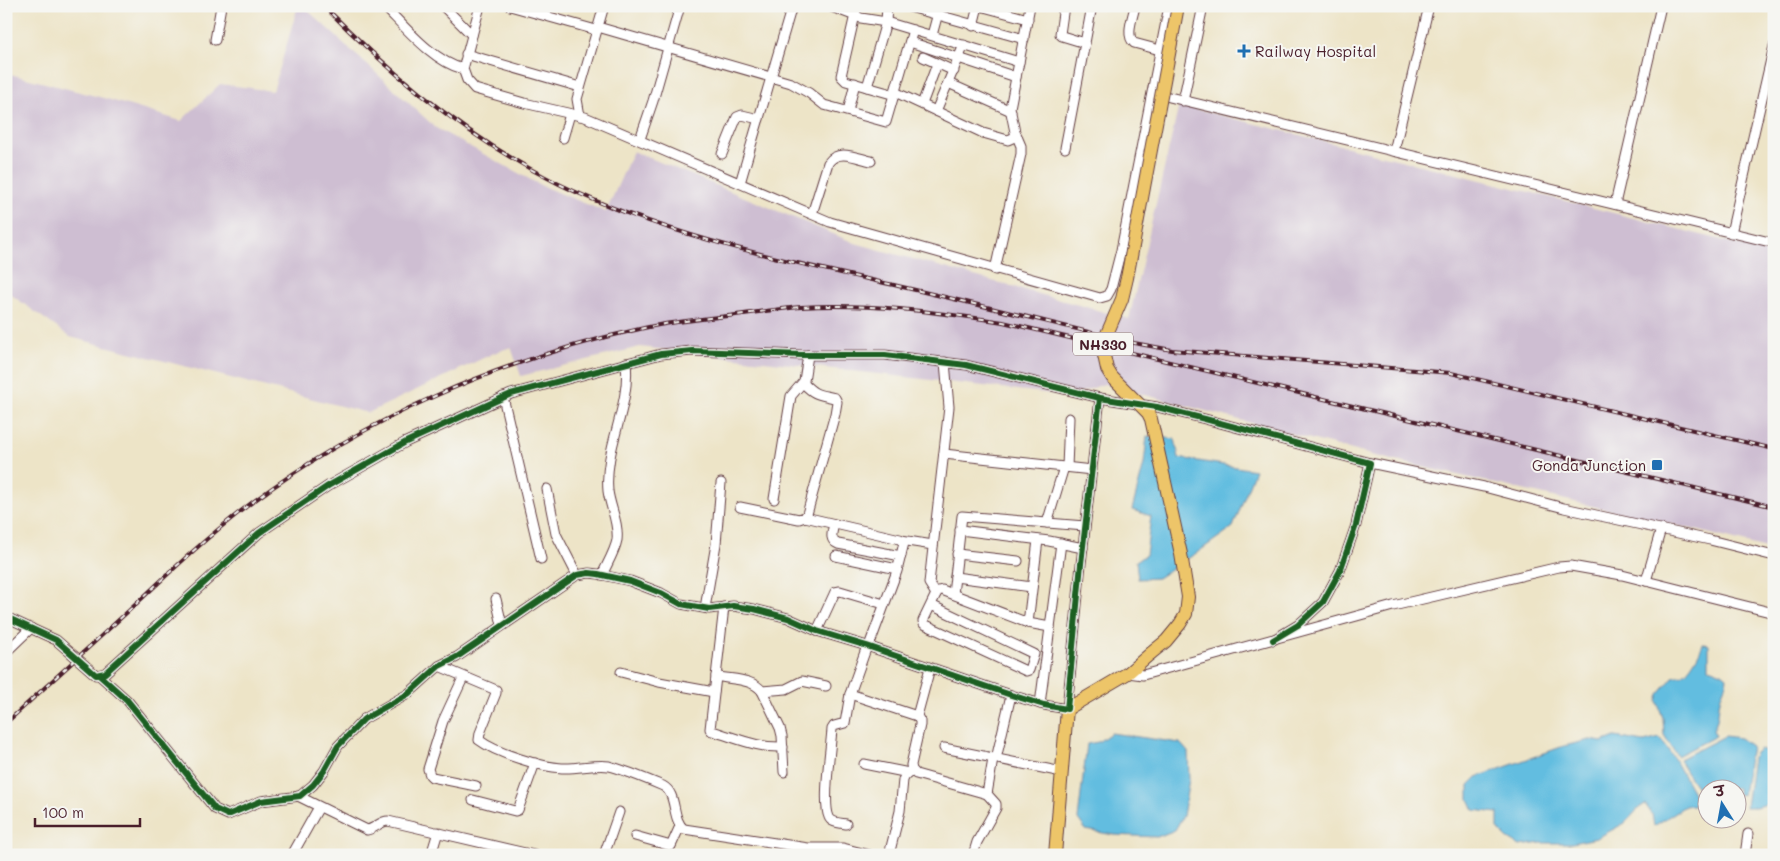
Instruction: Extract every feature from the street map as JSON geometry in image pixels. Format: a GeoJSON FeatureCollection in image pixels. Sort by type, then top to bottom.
{"type":"FeatureCollection","features":[{"type":"Feature","properties":{"kind":"highway","name":"NH330"},"geometry":{"type":"LineString","coordinates":[[1067,709],[1128,673],[1166,641],[1186,614],[1188,597],[1181,554],[1151,419],[1148,413],[1112,377],[1107,369],[1103,343],[1122,299],[1127,278],[1178,6]]}},
{"type":"Feature","properties":{"kind":"highway"},"geometry":{"type":"LineString","coordinates":[[1055,855],[1067,709]]}},
{"type":"Feature","properties":{"kind":"street"},"geometry":{"type":"LineString","coordinates":[[215,40],[221,6]]}},
{"type":"Feature","properties":{"kind":"street"},"geometry":{"type":"LineString","coordinates":[[384,6],[434,54],[451,66],[463,69]]}},
{"type":"Feature","properties":{"kind":"street"},"geometry":{"type":"LineString","coordinates":[[443,6],[472,36]]}},
{"type":"Feature","properties":{"kind":"street"},"geometry":{"type":"LineString","coordinates":[[480,6],[463,69],[467,80],[475,88],[524,103],[580,116],[640,139],[830,222],[1100,298],[1107,296],[1112,289],[1122,250],[1169,6]]}},
{"type":"Feature","properties":{"kind":"street"},"geometry":{"type":"LineString","coordinates":[[510,6],[669,46],[791,83],[809,93],[824,105],[886,122],[913,30]]}},
{"type":"Feature","properties":{"kind":"street"},"geometry":{"type":"LineString","coordinates":[[580,116],[577,99],[604,6]]}},
{"type":"Feature","properties":{"kind":"street"},"geometry":{"type":"LineString","coordinates":[[640,139],[653,101],[680,6]]}},
{"type":"Feature","properties":{"kind":"street"},"geometry":{"type":"LineString","coordinates":[[740,183],[792,6]]}},
{"type":"Feature","properties":{"kind":"street"},"geometry":{"type":"LineString","coordinates":[[829,6],[856,11],[886,22],[1019,62]]}},
{"type":"Feature","properties":{"kind":"street"},"geometry":{"type":"LineString","coordinates":[[867,87],[886,22],[887,6]]}},
{"type":"Feature","properties":{"kind":"street"},"geometry":{"type":"LineString","coordinates":[[906,6],[938,11],[973,26],[1024,39]]}},
{"type":"Feature","properties":{"kind":"street"},"geometry":{"type":"LineString","coordinates":[[973,26],[979,6],[1028,19]]}},
{"type":"Feature","properties":{"kind":"street"},"geometry":{"type":"LineString","coordinates":[[995,270],[1021,154],[1021,146],[1010,112],[1030,6]]}},
{"type":"Feature","properties":{"kind":"street"},"geometry":{"type":"LineString","coordinates":[[1064,6],[1060,34],[1085,43]]}},
{"type":"Feature","properties":{"kind":"street"},"geometry":{"type":"LineString","coordinates":[[1065,148],[1092,6]]}},
{"type":"Feature","properties":{"kind":"street"},"geometry":{"type":"LineString","coordinates":[[1135,6],[1129,34],[1131,40],[1134,43],[1160,50]]}},
{"type":"Feature","properties":{"kind":"street"},"geometry":{"type":"LineString","coordinates":[[1183,101],[1203,6]]}},
{"type":"Feature","properties":{"kind":"street"},"geometry":{"type":"LineString","coordinates":[[1394,151],[1429,6]]}},
{"type":"Feature","properties":{"kind":"street"},"geometry":{"type":"LineString","coordinates":[[1615,204],[1661,6]]}},
{"type":"Feature","properties":{"kind":"street"},"geometry":{"type":"LineString","coordinates":[[856,11],[841,76],[846,80],[922,104],[983,133],[1008,140],[1017,136]]}},
{"type":"Feature","properties":{"kind":"street"},"geometry":{"type":"LineString","coordinates":[[932,35],[938,11]]}},
{"type":"Feature","properties":{"kind":"street"},"geometry":{"type":"LineString","coordinates":[[910,42],[1016,77]]}},
{"type":"Feature","properties":{"kind":"street"},"geometry":{"type":"LineString","coordinates":[[936,111],[964,45]]}},
{"type":"Feature","properties":{"kind":"street"},"geometry":{"type":"LineString","coordinates":[[1731,232],[1774,46]]}},
{"type":"Feature","properties":{"kind":"street"},"geometry":{"type":"LineString","coordinates":[[466,54],[580,87]]}},
{"type":"Feature","properties":{"kind":"street"},"geometry":{"type":"LineString","coordinates":[[923,57],[954,72]]}},
{"type":"Feature","properties":{"kind":"street"},"geometry":{"type":"LineString","coordinates":[[922,104],[937,64]]}},
{"type":"Feature","properties":{"kind":"street"},"geometry":{"type":"LineString","coordinates":[[848,111],[855,83]]}},
{"type":"Feature","properties":{"kind":"street"},"geometry":{"type":"LineString","coordinates":[[948,84],[1010,112]]}},
{"type":"Feature","properties":{"kind":"street"},"geometry":{"type":"LineString","coordinates":[[1152,93],[1774,243]]}},
{"type":"Feature","properties":{"kind":"street"},"geometry":{"type":"LineString","coordinates":[[563,138],[570,114]]}},
{"type":"Feature","properties":{"kind":"street"},"geometry":{"type":"LineString","coordinates":[[722,154],[737,117],[742,115],[759,119]]}},
{"type":"Feature","properties":{"kind":"street"},"geometry":{"type":"LineString","coordinates":[[812,214],[828,163],[834,157],[843,154],[871,161]]}},
{"type":"Feature","properties":{"kind":"street"},"geometry":{"type":"LineString","coordinates":[[100,675],[105,673],[266,528],[328,486],[406,442],[503,397],[550,382],[661,354],[692,351],[808,355],[885,355],[966,365],[1100,398],[1157,407],[1205,418],[1370,463],[1484,487],[1564,508],[1774,556]]}},
{"type":"Feature","properties":{"kind":"street"},"geometry":{"type":"LineString","coordinates":[[774,499],[791,396],[803,383],[808,355]]}},
{"type":"Feature","properties":{"kind":"street"},"geometry":{"type":"LineString","coordinates":[[936,594],[930,582],[949,400],[945,362]]}},
{"type":"Feature","properties":{"kind":"street"},"geometry":{"type":"LineString","coordinates":[[602,575],[616,542],[617,530],[608,492],[608,481],[609,466],[628,379],[626,363]]}},
{"type":"Feature","properties":{"kind":"street"},"geometry":{"type":"LineString","coordinates":[[803,383],[812,392],[820,396],[835,398],[837,402],[805,517]]}},
{"type":"Feature","properties":{"kind":"street"},"geometry":{"type":"LineString","coordinates":[[503,397],[541,559]]}},
{"type":"Feature","properties":{"kind":"street"},"geometry":{"type":"LineString","coordinates":[[6,617],[56,640],[96,675],[100,675],[127,700],[215,810],[228,815],[261,801],[298,796],[313,784],[324,771],[338,746],[364,718],[408,694],[439,666],[457,657],[577,574],[589,573],[630,581],[661,593],[681,604],[705,608],[733,606],[754,609],[788,618],[817,631],[868,646],[1011,695],[1040,704],[1067,709],[1100,398]]}},
{"type":"Feature","properties":{"kind":"street"},"geometry":{"type":"LineString","coordinates":[[1047,523],[1066,467],[1069,418]]}},
{"type":"Feature","properties":{"kind":"street"},"geometry":{"type":"LineString","coordinates":[[944,454],[1092,470]]}},
{"type":"Feature","properties":{"kind":"street"},"geometry":{"type":"LineString","coordinates":[[1273,640],[1298,625],[1324,602],[1340,571],[1356,525],[1370,463]]}},
{"type":"Feature","properties":{"kind":"street"},"geometry":{"type":"LineString","coordinates":[[705,608],[716,544],[721,483]]}},
{"type":"Feature","properties":{"kind":"street"},"geometry":{"type":"LineString","coordinates":[[547,489],[556,534],[577,574]]}},
{"type":"Feature","properties":{"kind":"street"},"geometry":{"type":"LineString","coordinates":[[740,507],[799,519],[805,517],[933,546]]}},
{"type":"Feature","properties":{"kind":"street"},"geometry":{"type":"LineString","coordinates":[[953,594],[961,519],[964,516],[1085,526]]}},
{"type":"Feature","properties":{"kind":"street"},"geometry":{"type":"LineString","coordinates":[[834,524],[831,538],[838,544],[901,556]]}},
{"type":"Feature","properties":{"kind":"street"},"geometry":{"type":"LineString","coordinates":[[1646,581],[1661,529]]}},
{"type":"Feature","properties":{"kind":"street"},"geometry":{"type":"LineString","coordinates":[[960,530],[1083,548]]}},
{"type":"Feature","properties":{"kind":"street"},"geometry":{"type":"LineString","coordinates":[[846,824],[830,819],[826,794],[832,729],[834,726],[845,723],[850,694],[897,569],[904,546],[902,540]]}},
{"type":"Feature","properties":{"kind":"street"},"geometry":{"type":"LineString","coordinates":[[1028,623],[1038,540]]}},
{"type":"Feature","properties":{"kind":"street"},"geometry":{"type":"LineString","coordinates":[[1040,704],[1061,544]]}},
{"type":"Feature","properties":{"kind":"street"},"geometry":{"type":"LineString","coordinates":[[957,554],[1018,561]]}},
{"type":"Feature","properties":{"kind":"street"},"geometry":{"type":"LineString","coordinates":[[836,556],[897,569]]}},
{"type":"Feature","properties":{"kind":"street"},"geometry":{"type":"LineString","coordinates":[[1128,673],[1143,675],[1393,606],[1559,566],[1588,569],[1646,581],[1774,613]]}},
{"type":"Feature","properties":{"kind":"street"},"geometry":{"type":"LineString","coordinates":[[955,577],[1032,587]]}},
{"type":"Feature","properties":{"kind":"street"},"geometry":{"type":"LineString","coordinates":[[931,605],[1034,654],[1029,670],[1026,671],[924,624],[923,621],[936,594],[940,590],[1028,623],[1050,627]]}},
{"type":"Feature","properties":{"kind":"street"},"geometry":{"type":"LineString","coordinates":[[817,631],[835,592],[840,591],[884,604]]}},
{"type":"Feature","properties":{"kind":"street"},"geometry":{"type":"LineString","coordinates":[[496,599],[502,625]]}},
{"type":"Feature","properties":{"kind":"street"},"geometry":{"type":"LineString","coordinates":[[724,607],[710,729],[755,745],[783,747]]}},
{"type":"Feature","properties":{"kind":"street"},"geometry":{"type":"LineString","coordinates":[[6,652],[30,628]]}},
{"type":"Feature","properties":{"kind":"street"},"geometry":{"type":"LineString","coordinates":[[439,666],[463,678],[494,688],[496,693],[486,714],[479,740],[517,758],[563,768],[608,766],[664,787],[671,795],[675,814],[680,826],[684,830],[813,851],[843,848],[870,855]]}},
{"type":"Feature","properties":{"kind":"street"},"geometry":{"type":"LineString","coordinates":[[889,855],[900,811],[904,780],[911,772],[911,764],[920,725],[918,716],[930,668]]}},
{"type":"Feature","properties":{"kind":"street"},"geometry":{"type":"LineString","coordinates":[[621,672],[714,692]]}},
{"type":"Feature","properties":{"kind":"street"},"geometry":{"type":"LineString","coordinates":[[716,676],[751,682],[762,691],[769,709],[780,728],[784,772]]}},
{"type":"Feature","properties":{"kind":"street"},"geometry":{"type":"LineString","coordinates":[[463,678],[443,720],[428,769],[432,777],[476,786]]}},
{"type":"Feature","properties":{"kind":"street"},"geometry":{"type":"LineString","coordinates":[[762,691],[786,689],[802,681],[826,686]]}},
{"type":"Feature","properties":{"kind":"street"},"geometry":{"type":"LineString","coordinates":[[850,694],[918,716]]}},
{"type":"Feature","properties":{"kind":"street"},"geometry":{"type":"LineString","coordinates":[[987,794],[1011,695]]}},
{"type":"Feature","properties":{"kind":"street"},"geometry":{"type":"LineString","coordinates":[[944,748],[1062,772]]}},
{"type":"Feature","properties":{"kind":"street"},"geometry":{"type":"LineString","coordinates":[[473,800],[515,811],[518,810],[536,763]]}},
{"type":"Feature","properties":{"kind":"street"},"geometry":{"type":"LineString","coordinates":[[864,764],[911,772],[987,794],[996,804],[996,808],[977,842],[973,855]]}},
{"type":"Feature","properties":{"kind":"street"},"geometry":{"type":"LineString","coordinates":[[298,796],[367,830],[386,821],[534,855]]}},
{"type":"Feature","properties":{"kind":"street"},"geometry":{"type":"LineString","coordinates":[[292,855],[319,807]]}},
{"type":"Feature","properties":{"kind":"street"},"geometry":{"type":"LineString","coordinates":[[604,855],[619,812]]}},
{"type":"Feature","properties":{"kind":"street"},"geometry":{"type":"LineString","coordinates":[[635,836],[671,846],[680,826]]}},
{"type":"Feature","properties":{"kind":"street"},"geometry":{"type":"LineString","coordinates":[[431,855],[438,832]]}},
{"type":"Feature","properties":{"kind":"street"},"geometry":{"type":"LineString","coordinates":[[1745,855],[1748,834]]}},
{"type":"Feature","properties":{"kind":"shaded area"},"geometry":{"type":"Polygon","coordinates":[[[298,6],[303,6],[436,128],[542,186],[606,212],[633,151],[855,243],[1129,319],[1179,105],[1774,253],[1774,550],[1696,530],[1375,456],[1104,384],[1071,396],[640,347],[521,376],[511,347],[494,353],[368,413],[70,337],[6,291],[6,73],[107,99],[181,121],[220,84],[273,91],[298,6]]]}},
{"type":"Feature","properties":{"kind":"water"},"geometry":{"type":"Polygon","coordinates":[[[1147,436],[1175,439],[1179,458],[1255,470],[1233,527],[1158,578],[1138,579],[1136,561],[1146,555],[1151,516],[1132,510],[1144,464],[1147,436]]]}},
{"type":"Feature","properties":{"kind":"water"},"geometry":{"type":"Polygon","coordinates":[[[1703,644],[1709,645],[1709,668],[1727,677],[1720,698],[1717,721],[1713,730],[1716,736],[1677,756],[1664,735],[1663,718],[1657,701],[1659,694],[1673,677],[1682,675],[1688,670],[1703,644]]]}},
{"type":"Feature","properties":{"kind":"water"},"geometry":{"type":"Polygon","coordinates":[[[1111,733],[1180,743],[1188,752],[1189,779],[1183,816],[1175,830],[1157,837],[1114,835],[1086,830],[1078,819],[1087,744],[1098,742],[1111,733]]]}},
{"type":"Feature","properties":{"kind":"water"},"geometry":{"type":"Polygon","coordinates":[[[1725,736],[1740,738],[1751,746],[1746,778],[1698,778],[1698,789],[1685,771],[1680,759],[1725,736]]]}},
{"type":"Feature","properties":{"kind":"water"},"geometry":{"type":"Polygon","coordinates":[[[1615,737],[1644,742],[1660,738],[1675,760],[1698,804],[1685,806],[1654,826],[1652,814],[1645,804],[1625,823],[1597,838],[1572,843],[1541,843],[1520,846],[1507,838],[1498,829],[1498,813],[1474,810],[1469,799],[1469,785],[1477,777],[1564,746],[1590,740],[1602,742],[1615,737]]]}},
{"type":"Feature","properties":{"kind":"water"},"geometry":{"type":"Polygon","coordinates":[[[1760,749],[1774,754],[1774,803],[1748,807],[1748,793],[1755,753],[1760,749]]]}},
{"type":"Feature","properties":{"kind":"railway"},"geometry":{"type":"LineString","coordinates":[[324,6],[377,57],[434,105],[526,167],[599,202],[641,218],[725,245],[1134,343],[1172,350],[1451,373],[1774,449]]}},
{"type":"Feature","properties":{"kind":"railway"},"geometry":{"type":"LineString","coordinates":[[6,723],[191,553],[250,504],[294,473],[388,418],[488,374],[539,356],[591,341],[665,324],[773,310],[826,306],[877,307],[1003,322],[1774,507]]}},
{"type":"Feature","properties":{"kind":"cycle path"},"geometry":{"type":"LineString","coordinates":[[6,617],[56,640],[96,675],[105,673],[259,533],[328,486],[406,442],[511,394],[661,354],[692,351],[802,355],[885,355],[966,365],[1100,398],[1157,407],[1370,463],[1356,525],[1340,571],[1323,602],[1298,625],[1273,640]]}},
{"type":"Feature","properties":{"kind":"cycle path"},"geometry":{"type":"LineString","coordinates":[[99,675],[127,700],[215,809],[228,815],[261,801],[300,796],[313,785],[324,771],[338,746],[364,719],[408,694],[439,666],[457,657],[577,575],[589,573],[630,581],[661,593],[681,604],[709,609],[733,606],[754,609],[788,618],[817,631],[1011,695],[1044,705],[1067,709],[1100,398]]}},
{"type":"Feature","properties":{"kind":"place","name":"Railway Hospital"},"geometry":{"type":"Point","coordinates":[1244,51]}},
{"type":"Feature","properties":{"kind":"place","name":"Gonda Junction"},"geometry":{"type":"Point","coordinates":[1657,465]}}]}
